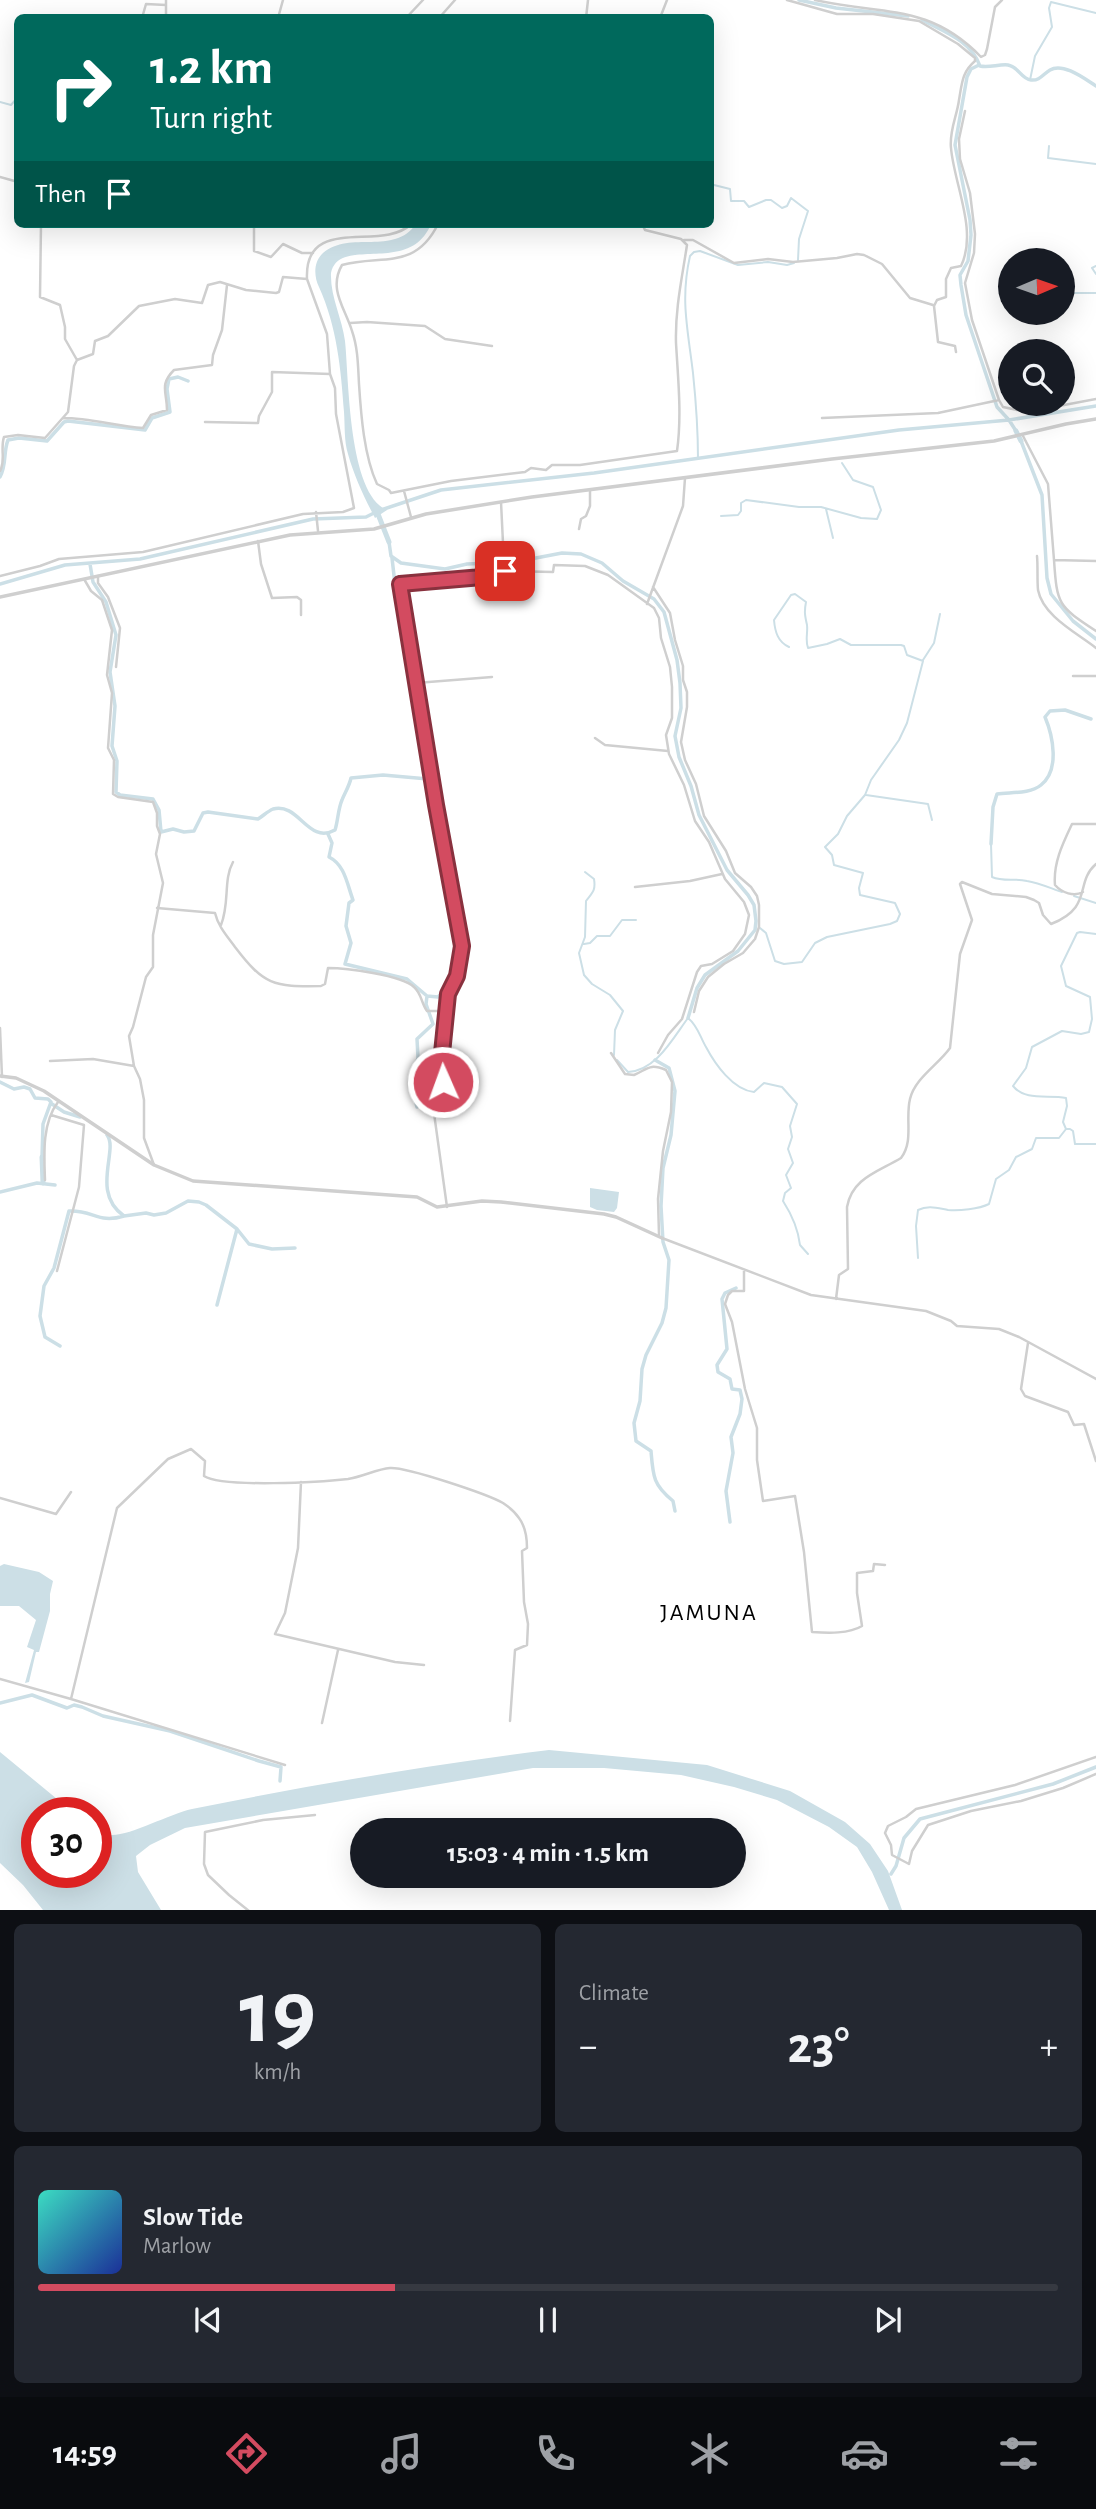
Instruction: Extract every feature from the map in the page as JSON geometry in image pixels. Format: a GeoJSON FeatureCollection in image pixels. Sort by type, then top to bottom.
{"type":"FeatureCollection","features":[{"type":"Feature","properties":{"kind":"street"},"geometry":{"type":"LineString","coordinates":[[410,14],[423,0]]}},
{"type":"Feature","properties":{"kind":"street"},"geometry":{"type":"LineString","coordinates":[[443,14],[455,0]]}},
{"type":"Feature","properties":{"kind":"street"},"geometry":{"type":"LineString","coordinates":[[787,0],[837,14],[873,14],[919,21],[958,44],[975,58],[962,79],[951,133],[951,147],[963,198],[967,248],[961,266],[951,268],[948,274],[946,297],[937,300],[934,306],[938,342],[955,346],[956,352]]}},
{"type":"Feature","properties":{"kind":"street"},"geometry":{"type":"LineString","coordinates":[[815,0],[922,17],[955,35],[981,57],[987,49],[995,7],[1002,0]]}},
{"type":"Feature","properties":{"kind":"street"},"geometry":{"type":"LineString","coordinates":[[850,0],[850,5]]}},
{"type":"Feature","properties":{"kind":"street"},"geometry":{"type":"LineString","coordinates":[[143,14],[146,4],[166,2]]}},
{"type":"Feature","properties":{"kind":"street"},"geometry":{"type":"LineString","coordinates":[[965,111],[959,139],[960,159],[970,193],[975,234],[974,253],[965,283],[972,320],[998,397]]}},
{"type":"Feature","properties":{"kind":"street"},"geometry":{"type":"LineString","coordinates":[[41,228],[40,297],[60,305],[65,339],[77,360]]}},
{"type":"Feature","properties":{"kind":"street"},"geometry":{"type":"LineString","coordinates":[[254,228],[254,251],[271,257],[283,244],[302,253],[313,253]]}},
{"type":"Feature","properties":{"kind":"street"},"geometry":{"type":"LineString","coordinates":[[0,576],[59,559],[143,552],[316,512],[343,512],[354,508],[335,414],[335,388],[330,374],[327,334],[307,279],[306,269],[313,253],[328,240],[397,233],[405,228]]}},
{"type":"Feature","properties":{"kind":"street"},"geometry":{"type":"LineString","coordinates":[[435,228],[427,241],[403,258],[342,265],[336,280],[336,289],[349,323],[357,357],[364,439],[372,474],[377,484],[391,493],[450,481],[526,472],[531,468],[546,470],[552,466],[580,466],[677,452],[677,312],[687,245],[684,240]]}},
{"type":"Feature","properties":{"kind":"street"},"geometry":{"type":"LineString","coordinates":[[643,228],[652,233],[697,242],[734,263],[768,259],[793,262],[864,255],[883,264],[910,298],[934,306]]}},
{"type":"Feature","properties":{"kind":"street"},"geometry":{"type":"LineString","coordinates":[[0,471],[3,465],[1,445],[4,437],[18,435],[45,438],[69,408],[77,360],[93,354],[95,341],[108,336],[139,306],[175,299],[202,303],[208,285],[220,282],[276,293],[279,292],[283,277],[307,279]]}},
{"type":"Feature","properties":{"kind":"street"},"geometry":{"type":"LineString","coordinates":[[63,418],[80,418],[97,423],[143,428],[151,415],[167,410],[164,385],[169,374],[191,366],[212,365],[222,330],[227,285]]}},
{"type":"Feature","properties":{"kind":"street"},"geometry":{"type":"LineString","coordinates":[[349,323],[425,326],[445,339],[492,346]]}},
{"type":"Feature","properties":{"kind":"street"},"geometry":{"type":"LineString","coordinates":[[205,422],[258,423],[272,392],[272,372],[330,374]]}},
{"type":"Feature","properties":{"kind":"street"},"geometry":{"type":"LineString","coordinates":[[1075,403],[1096,399]]}},
{"type":"Feature","properties":{"kind":"street"},"geometry":{"type":"LineString","coordinates":[[822,418],[938,413],[998,400]]}},
{"type":"Feature","properties":{"kind":"street"},"geometry":{"type":"LineString","coordinates":[[0,603],[0,597],[258,541],[318,531],[374,529],[411,517],[501,502],[1010,438],[1096,419]]}},
{"type":"Feature","properties":{"kind":"street"},"geometry":{"type":"LineString","coordinates":[[1023,434],[1048,484],[1055,585],[1062,605],[1082,623],[1096,631]]}},
{"type":"Feature","properties":{"kind":"street"},"geometry":{"type":"LineString","coordinates":[[648,602],[683,506],[685,478]]}},
{"type":"Feature","properties":{"kind":"street"},"geometry":{"type":"LineString","coordinates":[[579,529],[581,519],[586,516],[590,506],[590,490]]}},
{"type":"Feature","properties":{"kind":"street"},"geometry":{"type":"LineString","coordinates":[[405,492],[411,517]]}},
{"type":"Feature","properties":{"kind":"street"},"geometry":{"type":"LineString","coordinates":[[501,502],[503,542]]}},
{"type":"Feature","properties":{"kind":"street"},"geometry":{"type":"LineString","coordinates":[[316,512],[318,531]]}},
{"type":"Feature","properties":{"kind":"street"},"geometry":{"type":"LineString","coordinates":[[258,541],[261,564],[272,598],[297,597],[301,600],[301,615]]}},
{"type":"Feature","properties":{"kind":"street"},"geometry":{"type":"LineString","coordinates":[[1037,556],[1042,603],[1068,630],[1096,648]]}},
{"type":"Feature","properties":{"kind":"street"},"geometry":{"type":"LineString","coordinates":[[1054,560],[1096,561]]}},
{"type":"Feature","properties":{"kind":"street"},"geometry":{"type":"LineString","coordinates":[[447,1207],[433,1106],[438,1090],[447,1076],[447,1070],[441,1063],[445,1014],[448,994],[457,976],[462,946],[400,584],[482,577],[484,569],[553,572],[554,565],[585,566],[608,575],[648,602],[658,615],[661,638],[670,667],[673,700],[672,718],[666,735],[668,751],[684,785],[695,821],[712,849],[722,874],[744,902],[749,915],[747,929],[733,951],[712,964],[701,966],[697,972],[689,990],[682,1019],[668,1035],[658,1053]]}},
{"type":"Feature","properties":{"kind":"street"},"geometry":{"type":"LineString","coordinates":[[98,576],[98,583],[108,597],[120,628],[116,667]]}},
{"type":"Feature","properties":{"kind":"street"},"geometry":{"type":"LineString","coordinates":[[84,579],[91,591],[102,600],[112,630],[107,675],[112,693],[108,748],[114,760],[113,794],[153,802],[160,834],[156,854],[163,883],[153,935],[153,967],[146,977],[133,1027],[128,1036],[144,1100],[145,1138],[154,1165]]}},
{"type":"Feature","properties":{"kind":"street"},"geometry":{"type":"LineString","coordinates":[[653,590],[668,607],[683,666],[687,707],[681,742],[685,760],[696,784],[704,816],[726,851],[735,873],[751,887],[759,905],[759,928],[755,939],[743,953],[708,977],[696,998],[694,1012]]}},
{"type":"Feature","properties":{"kind":"street"},"geometry":{"type":"LineString","coordinates":[[1073,676],[1096,676]]}},
{"type":"Feature","properties":{"kind":"street"},"geometry":{"type":"LineString","coordinates":[[416,682],[492,677]]}},
{"type":"Feature","properties":{"kind":"street"},"geometry":{"type":"LineString","coordinates":[[595,738],[606,745],[668,751]]}},
{"type":"Feature","properties":{"kind":"street"},"geometry":{"type":"LineString","coordinates":[[1083,892],[1071,894],[1060,890],[1055,885],[1056,869],[1062,842],[1072,824],[1096,824]]}},
{"type":"Feature","properties":{"kind":"street"},"geometry":{"type":"LineString","coordinates":[[220,925],[229,893],[228,870],[233,863]]}},
{"type":"Feature","properties":{"kind":"street"},"geometry":{"type":"LineString","coordinates":[[836,1299],[838,1278],[848,1269],[846,1207],[849,1197],[855,1186],[905,1153],[909,1143],[910,1099],[921,1079],[941,1061],[950,1048],[960,954],[972,920],[960,884],[969,884],[992,894],[1034,900],[1039,903],[1043,915],[1051,924],[1062,919],[1080,902],[1087,876],[1096,864]]}},
{"type":"Feature","properties":{"kind":"street"},"geometry":{"type":"LineString","coordinates":[[635,887],[680,883],[722,874]]}},
{"type":"Feature","properties":{"kind":"street"},"geometry":{"type":"LineString","coordinates":[[157,908],[215,914],[222,930],[253,970],[264,979],[283,985],[321,986],[325,984],[328,968],[348,968],[405,981],[418,992],[427,1011],[445,1014]]}},
{"type":"Feature","properties":{"kind":"street"},"geometry":{"type":"LineString","coordinates":[[0,1028],[1,1077],[16,1078],[44,1091],[154,1165],[193,1181],[417,1197],[437,1207],[482,1201],[501,1202],[616,1217],[744,1271],[811,1295],[926,1311],[957,1326],[999,1329],[1096,1379]]}},
{"type":"Feature","properties":{"kind":"street"},"geometry":{"type":"LineString","coordinates":[[611,1053],[627,1075],[635,1075],[647,1067],[658,1067],[666,1070],[672,1082],[670,1118],[658,1199],[662,1238]]}},
{"type":"Feature","properties":{"kind":"street"},"geometry":{"type":"LineString","coordinates":[[50,1061],[93,1059],[134,1066]]}},
{"type":"Feature","properties":{"kind":"street"},"geometry":{"type":"LineString","coordinates":[[45,1180],[43,1148],[51,1115],[58,1102]]}},
{"type":"Feature","properties":{"kind":"street"},"geometry":{"type":"LineString","coordinates":[[51,1115],[84,1125],[79,1187],[57,1271]]}},
{"type":"Feature","properties":{"kind":"street"},"geometry":{"type":"LineString","coordinates":[[744,1271],[744,1291],[732,1291],[727,1295],[725,1304],[732,1322],[745,1389],[757,1427],[757,1460],[763,1501],[795,1496],[812,1632],[832,1633],[862,1626],[857,1573],[873,1571],[874,1564],[885,1565]]}},
{"type":"Feature","properties":{"kind":"street"},"geometry":{"type":"LineString","coordinates":[[1028,1343],[1021,1390],[1025,1396],[1068,1412],[1074,1425],[1084,1424],[1096,1461]]}},
{"type":"Feature","properties":{"kind":"street"},"geometry":{"type":"LineString","coordinates":[[71,1699],[117,1508],[168,1459],[191,1449],[205,1461],[204,1476],[219,1482],[348,1479],[391,1468],[464,1488],[501,1503],[519,1518],[526,1536],[527,1548],[522,1551],[524,1602],[529,1634],[527,1645],[514,1650],[510,1721]]}},
{"type":"Feature","properties":{"kind":"street"},"geometry":{"type":"LineString","coordinates":[[301,1482],[298,1548],[285,1613],[275,1634],[395,1662],[424,1665]]}},
{"type":"Feature","properties":{"kind":"street"},"geometry":{"type":"LineString","coordinates":[[0,1498],[56,1514],[71,1492]]}},
{"type":"Feature","properties":{"kind":"street"},"geometry":{"type":"LineString","coordinates":[[322,1723],[338,1650]]}},
{"type":"Feature","properties":{"kind":"street"},"geometry":{"type":"LineString","coordinates":[[0,1679],[285,1765]]}},
{"type":"Feature","properties":{"kind":"street"},"geometry":{"type":"LineString","coordinates":[[1096,1757],[1015,1785],[916,1809],[888,1826],[885,1833],[893,1856],[909,1864],[912,1851],[928,1825],[971,1811],[1021,1801],[1096,1774]]}},
{"type":"Feature","properties":{"kind":"street"},"geometry":{"type":"LineString","coordinates":[[248,1910],[208,1875],[204,1864],[205,1832],[263,1820],[315,1815]]}},
{"type":"Feature","properties":{"kind":"shaded area"},"geometry":{"type":"Polygon","coordinates":[[[412,228],[428,228],[421,239],[408,248],[347,257],[337,262],[331,273],[332,290],[345,341],[350,407],[358,459],[374,500],[387,510],[375,518],[350,462],[345,439],[337,348],[315,270],[323,253],[334,246],[396,239],[412,228]]]}},
{"type":"Feature","properties":{"kind":"shaded area"},"geometry":{"type":"Polygon","coordinates":[[[590,1188],[619,1192],[614,1212],[590,1207],[590,1188]]]}},
{"type":"Feature","properties":{"kind":"shaded area"},"geometry":{"type":"Polygon","coordinates":[[[4,1564],[39,1572],[53,1581],[50,1611],[39,1652],[36,1652],[29,1682],[25,1683],[34,1650],[27,1647],[36,1620],[19,1606],[0,1606],[0,1566],[4,1564]]]}},
{"type":"Feature","properties":{"kind":"shaded area"},"geometry":{"type":"Polygon","coordinates":[[[549,1750],[707,1765],[790,1791],[845,1822],[870,1844],[888,1871],[902,1910],[889,1910],[857,1847],[829,1827],[777,1800],[681,1775],[604,1768],[533,1768],[185,1828],[150,1845],[136,1856],[138,1872],[161,1910],[43,1910],[25,1888],[112,1888],[112,1835],[139,1829],[192,1809],[414,1769],[549,1750]]]}},
{"type":"Feature","properties":{"kind":"shaded area"},"geometry":{"type":"Polygon","coordinates":[[[0,1752],[55,1797],[21,1797],[21,1883],[0,1863],[0,1752]]]}},
{"type":"Feature","properties":{"kind":"waterway"},"geometry":{"type":"LineString","coordinates":[[799,0],[836,8],[908,16]]}},
{"type":"Feature","properties":{"kind":"waterway"},"geometry":{"type":"LineString","coordinates":[[1030,80],[1035,56],[1052,27],[1049,8],[1051,2],[1096,13]]}},
{"type":"Feature","properties":{"kind":"waterway"},"geometry":{"type":"LineString","coordinates":[[922,20],[964,44],[980,66],[1008,65],[1031,80],[1050,70],[1061,68],[1074,72],[1096,86]]}},
{"type":"Feature","properties":{"kind":"waterway"},"geometry":{"type":"LineString","coordinates":[[979,65],[971,69],[967,77],[955,145],[971,235],[968,261],[960,275],[966,315],[997,407],[1009,420],[1096,406]]}},
{"type":"Feature","properties":{"kind":"waterway"},"geometry":{"type":"LineString","coordinates":[[0,102],[11,105],[14,102]]}},
{"type":"Feature","properties":{"kind":"waterway"},"geometry":{"type":"LineString","coordinates":[[1049,146],[1048,158],[1096,164]]}},
{"type":"Feature","properties":{"kind":"waterway"},"geometry":{"type":"LineString","coordinates":[[714,185],[730,189],[731,201],[744,201],[749,207],[771,200],[782,208],[787,206],[791,198],[808,211],[799,239],[798,260]]}},
{"type":"Feature","properties":{"kind":"waterway"},"geometry":{"type":"LineString","coordinates":[[698,459],[695,395],[685,301],[690,256],[700,251],[738,265],[794,263]]}},
{"type":"Feature","properties":{"kind":"waterway"},"geometry":{"type":"LineString","coordinates":[[1096,266],[1092,268],[1096,274]]}},
{"type":"Feature","properties":{"kind":"waterway"},"geometry":{"type":"LineString","coordinates":[[1075,293],[1096,293]]}},
{"type":"Feature","properties":{"kind":"waterway"},"geometry":{"type":"LineString","coordinates":[[0,477],[8,440],[19,438],[47,441],[68,421],[145,430],[152,418],[170,412],[167,389],[169,379],[178,377],[188,381]]}},
{"type":"Feature","properties":{"kind":"waterway"},"geometry":{"type":"LineString","coordinates":[[381,510],[441,490],[594,473],[899,430],[1009,420],[1016,431]]}},
{"type":"Feature","properties":{"kind":"waterway"},"geometry":{"type":"LineString","coordinates":[[1016,431],[1021,441]]}},
{"type":"Feature","properties":{"kind":"waterway"},"geometry":{"type":"LineString","coordinates":[[1021,441],[1042,495],[1047,578],[1051,594],[1073,621],[1096,639]]}},
{"type":"Feature","properties":{"kind":"waterway"},"geometry":{"type":"LineString","coordinates":[[721,516],[738,515],[741,503],[746,500],[821,507],[861,518],[877,519],[881,510],[873,487],[853,480],[842,463]]}},
{"type":"Feature","properties":{"kind":"waterway"},"geometry":{"type":"LineString","coordinates":[[376,509],[389,542]]}},
{"type":"Feature","properties":{"kind":"waterway"},"geometry":{"type":"LineString","coordinates":[[826,509],[833,538]]}},
{"type":"Feature","properties":{"kind":"waterway"},"geometry":{"type":"LineString","coordinates":[[0,584],[65,565],[140,559],[313,519],[366,517],[374,513]]}},
{"type":"Feature","properties":{"kind":"waterway"},"geometry":{"type":"LineString","coordinates":[[389,542],[391,556],[401,563],[445,569],[467,564],[515,562],[562,553],[581,554],[602,563],[623,581],[654,599],[664,612],[677,660],[680,683],[681,708],[675,736],[679,757],[699,815],[727,870],[754,905],[756,921],[755,930],[738,951],[705,975],[697,988],[688,1018]]}},
{"type":"Feature","properties":{"kind":"waterway"},"geometry":{"type":"LineString","coordinates":[[328,834],[332,843],[329,857],[342,870],[353,900],[349,903],[346,926],[351,943],[345,964],[407,979],[427,996],[438,997],[455,968],[458,938],[443,875],[402,635],[392,558]]}},
{"type":"Feature","properties":{"kind":"waterway"},"geometry":{"type":"LineString","coordinates":[[90,564],[93,582],[106,602],[116,635],[110,672],[115,706],[112,746],[117,761],[116,792],[120,795],[153,799],[159,810],[161,832],[173,829],[194,831],[203,813],[208,812],[258,819],[273,809],[282,809],[290,811],[310,828],[326,833],[335,830],[351,778],[383,775],[428,779]]}},
{"type":"Feature","properties":{"kind":"waterway"},"geometry":{"type":"LineString","coordinates":[[760,928],[766,933],[775,961],[784,964],[802,962],[815,943],[827,937],[890,924],[897,921],[900,914],[895,903],[860,895],[863,873],[834,865],[832,855],[825,847],[838,834],[847,816],[865,795],[871,780],[899,740],[907,723],[923,661],[907,655],[901,645],[851,645],[840,639],[808,648],[806,602],[795,594],[791,595],[774,620],[778,636],[789,647]]}},
{"type":"Feature","properties":{"kind":"waterway"},"geometry":{"type":"LineString","coordinates":[[923,660],[934,643],[940,614]]}},
{"type":"Feature","properties":{"kind":"waterway"},"geometry":{"type":"LineString","coordinates":[[991,844],[993,807],[997,794],[1037,788],[1051,771],[1053,752],[1045,717],[1050,711],[1065,710],[1091,719]]}},
{"type":"Feature","properties":{"kind":"waterway"},"geometry":{"type":"LineString","coordinates":[[866,795],[928,804],[932,820]]}},
{"type":"Feature","properties":{"kind":"waterway"},"geometry":{"type":"LineString","coordinates":[[991,844],[992,877],[1023,880],[1062,892]]}},
{"type":"Feature","properties":{"kind":"waterway"},"geometry":{"type":"LineString","coordinates":[[585,872],[594,879],[594,886],[586,901],[585,937],[579,953],[584,975],[592,984],[610,995],[623,1011],[615,1030],[614,1055]]}},
{"type":"Feature","properties":{"kind":"waterway"},"geometry":{"type":"LineString","coordinates":[[1074,896],[1096,903]]}},
{"type":"Feature","properties":{"kind":"waterway"},"geometry":{"type":"LineString","coordinates":[[584,944],[590,943],[597,936],[610,936],[622,920],[636,920]]}},
{"type":"Feature","properties":{"kind":"waterway"},"geometry":{"type":"LineString","coordinates":[[1066,1129],[1063,1122],[1066,1098],[1031,1096],[1013,1086],[1026,1068],[1032,1047],[1062,1031],[1081,1034],[1089,1032],[1092,1019],[1090,997],[1066,986],[1061,966],[1077,933],[1096,934]]}},
{"type":"Feature","properties":{"kind":"waterway"},"geometry":{"type":"LineString","coordinates":[[417,1107],[415,1099],[419,1093],[413,1075],[418,1058],[417,1039],[433,1024],[426,1004],[427,996]]}},
{"type":"Feature","properties":{"kind":"waterway"},"geometry":{"type":"LineString","coordinates":[[617,1060],[628,1072],[647,1066],[670,1044],[688,1018],[697,1028],[720,1068],[739,1087],[754,1092],[764,1083],[782,1087],[797,1104],[790,1126],[792,1137],[788,1149],[793,1163],[786,1175],[791,1188],[785,1193],[783,1201],[794,1222],[800,1245],[808,1254]]}},
{"type":"Feature","properties":{"kind":"waterway"},"geometry":{"type":"LineString","coordinates":[[655,1060],[669,1068],[675,1091],[671,1135],[663,1168],[661,1206],[663,1242],[669,1260],[666,1308],[642,1369],[640,1401],[634,1423],[636,1441],[651,1451],[655,1479],[661,1490],[673,1501],[675,1511]]}},
{"type":"Feature","properties":{"kind":"waterway"},"geometry":{"type":"LineString","coordinates":[[0,1082],[14,1089],[30,1089],[35,1098],[48,1099],[51,1102],[43,1124],[42,1157]]}},
{"type":"Feature","properties":{"kind":"waterway"},"geometry":{"type":"LineString","coordinates":[[52,1104],[64,1112],[80,1117]]}},
{"type":"Feature","properties":{"kind":"waterway"},"geometry":{"type":"LineString","coordinates":[[918,1258],[918,1210],[929,1207],[963,1210],[989,1204],[996,1179],[1009,1170],[1016,1157],[1032,1149],[1036,1138],[1059,1138],[1066,1129],[1070,1129],[1073,1131],[1075,1144],[1096,1144]]}},
{"type":"Feature","properties":{"kind":"waterway"},"geometry":{"type":"LineString","coordinates":[[107,1135],[110,1142],[107,1172],[109,1195],[114,1206],[124,1216],[166,1213],[188,1201],[199,1202],[237,1229]]}},
{"type":"Feature","properties":{"kind":"waterway"},"geometry":{"type":"LineString","coordinates":[[42,1157],[43,1183]]}},
{"type":"Feature","properties":{"kind":"waterway"},"geometry":{"type":"LineString","coordinates":[[0,1192],[37,1183],[55,1185]]}},
{"type":"Feature","properties":{"kind":"waterway"},"geometry":{"type":"LineString","coordinates":[[60,1346],[45,1337],[40,1316],[44,1286],[54,1268],[69,1211],[84,1212],[102,1218],[124,1216]]}},
{"type":"Feature","properties":{"kind":"waterway"},"geometry":{"type":"LineString","coordinates":[[217,1305],[237,1229],[249,1244],[272,1249],[295,1248]]}},
{"type":"Feature","properties":{"kind":"waterway"},"geometry":{"type":"LineString","coordinates":[[730,1522],[726,1491],[733,1453],[731,1437],[740,1414],[742,1399],[740,1390],[732,1389],[730,1379],[718,1372],[717,1365],[727,1349],[722,1299],[725,1293],[736,1288]]}},
{"type":"Feature","properties":{"kind":"waterway"},"geometry":{"type":"LineString","coordinates":[[0,1703],[32,1695],[67,1708],[74,1705],[103,1716],[170,1731],[281,1767],[280,1781]]}},
{"type":"Feature","properties":{"kind":"waterway"},"geometry":{"type":"LineString","coordinates":[[891,1874],[904,1838],[920,1819],[1053,1784],[1096,1767]]}},
{"type":"Feature","properties":{"kind":"district","name":"JAMUNA"},"geometry":{"type":"Point","coordinates":[709,1613]}},
{"type":"Feature","properties":{"kind":"route"},"geometry":{"type":"LineString","coordinates":[[443,1082],[447,1076],[447,1070],[441,1063],[445,1014],[448,994],[457,976],[462,946],[400,584],[482,577],[484,569],[499,568],[505,571]]}}]}
